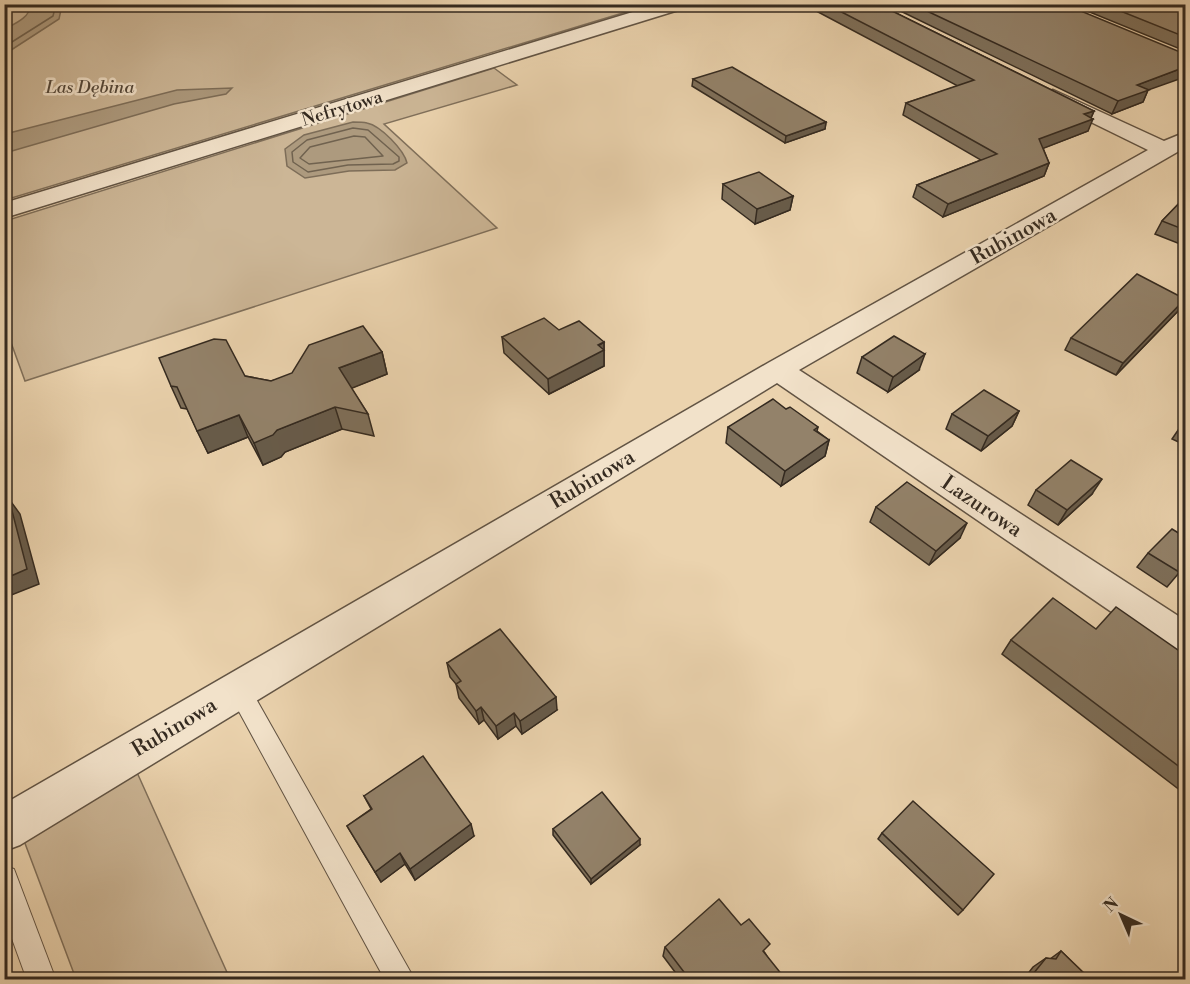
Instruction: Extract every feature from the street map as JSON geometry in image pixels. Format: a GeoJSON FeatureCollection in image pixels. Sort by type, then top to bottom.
{"type":"FeatureCollection","features":[{"type":"Feature","properties":{"kind":"street","name":"Nefrytowa"},"geometry":{"type":"LineString","coordinates":[[4,211],[680,4]]}},
{"type":"Feature","properties":{"kind":"street"},"geometry":{"type":"LineString","coordinates":[[1036,88],[1175,144]]}},
{"type":"Feature","properties":{"kind":"street","name":"Rubinowa"},"geometry":{"type":"LineString","coordinates":[[4,829],[778,369],[1175,144]]}},
{"type":"Feature","properties":{"kind":"street","name":"Lazurowa"},"geometry":{"type":"LineString","coordinates":[[778,369],[1185,642]]}},
{"type":"Feature","properties":{"kind":"lane"},"geometry":{"type":"LineString","coordinates":[[238,688],[401,980]]}},
{"type":"Feature","properties":{"kind":"lane"},"geometry":{"type":"LineString","coordinates":[[4,879],[42,980]]}},
{"type":"Feature","properties":{"kind":"green space","name":"Las Dębina"},"geometry":{"type":"Polygon","coordinates":[[[5,5],[649,5],[5,200],[5,5]]]}},
{"type":"Feature","properties":{"kind":"green space"},"geometry":{"type":"Polygon","coordinates":[[[494,68],[517,85],[384,124],[497,228],[25,381],[5,326],[5,221],[494,68]]]}},
{"type":"Feature","properties":{"kind":"green space"},"geometry":{"type":"Polygon","coordinates":[[[135,768],[230,979],[76,979],[23,838],[135,768]]]}},
{"type":"Feature","properties":{"kind":"water"},"geometry":{"type":"Polygon","coordinates":[[[31,5],[62,5],[59,19],[5,54],[5,29],[25,17],[31,5]]]}},
{"type":"Feature","properties":{"kind":"water"},"geometry":{"type":"Polygon","coordinates":[[[232,88],[226,94],[174,104],[5,153],[5,134],[177,90],[232,88]]]}},
{"type":"Feature","properties":{"kind":"water"},"geometry":{"type":"Polygon","coordinates":[[[353,122],[367,123],[379,129],[397,145],[407,163],[395,170],[349,171],[305,178],[287,166],[285,149],[304,135],[353,122]]]}},
{"type":"Feature","properties":{"kind":"building"},"geometry":{"type":"Polygon","coordinates":[[[826,4],[878,4],[1094,111],[1084,114],[1093,119],[1039,139],[1049,163],[948,204],[917,185],[997,154],[906,103],[974,80],[826,4]]]}},
{"type":"Feature","properties":{"kind":"building"},"geometry":{"type":"Polygon","coordinates":[[[912,4],[1064,4],[1185,54],[1185,67],[1137,85],[1149,90],[1118,101],[912,4]]]}},
{"type":"Feature","properties":{"kind":"building"},"geometry":{"type":"Polygon","coordinates":[[[1103,4],[1174,4],[1185,9],[1185,37],[1103,4]]]}},
{"type":"Feature","properties":{"kind":"building"},"geometry":{"type":"Polygon","coordinates":[[[732,67],[826,122],[786,136],[693,79],[732,67]]]}},
{"type":"Feature","properties":{"kind":"building"},"geometry":{"type":"Polygon","coordinates":[[[759,172],[793,196],[757,209],[723,184],[759,172]]]}},
{"type":"Feature","properties":{"kind":"building"},"geometry":{"type":"Polygon","coordinates":[[[1185,197],[1185,230],[1162,221],[1185,197]]]}},
{"type":"Feature","properties":{"kind":"building"},"geometry":{"type":"Polygon","coordinates":[[[1137,274],[1185,299],[1123,363],[1071,338],[1137,274]]]}},
{"type":"Feature","properties":{"kind":"building"},"geometry":{"type":"Polygon","coordinates":[[[544,318],[559,330],[579,321],[604,342],[598,345],[604,350],[548,379],[502,337],[544,318]]]}},
{"type":"Feature","properties":{"kind":"building"},"geometry":{"type":"Polygon","coordinates":[[[363,326],[382,352],[339,368],[368,414],[335,407],[277,430],[273,435],[254,443],[239,415],[197,431],[177,387],[171,386],[159,358],[214,339],[226,340],[245,376],[271,381],[292,373],[309,345],[363,326]]]}},
{"type":"Feature","properties":{"kind":"building"},"geometry":{"type":"Polygon","coordinates":[[[894,336],[925,354],[893,377],[862,357],[894,336]]]}},
{"type":"Feature","properties":{"kind":"building"},"geometry":{"type":"Polygon","coordinates":[[[984,390],[1019,411],[988,436],[952,414],[984,390]]]}},
{"type":"Feature","properties":{"kind":"building"},"geometry":{"type":"Polygon","coordinates":[[[773,399],[786,409],[790,407],[818,427],[814,430],[829,440],[785,471],[728,427],[773,399]]]}},
{"type":"Feature","properties":{"kind":"building"},"geometry":{"type":"Polygon","coordinates":[[[1071,460],[1102,479],[1067,510],[1036,490],[1071,460]]]}},
{"type":"Feature","properties":{"kind":"building"},"geometry":{"type":"Polygon","coordinates":[[[907,482],[967,523],[936,551],[876,507],[907,482]]]}},
{"type":"Feature","properties":{"kind":"building"},"geometry":{"type":"Polygon","coordinates":[[[9,499],[27,569],[4,579],[4,501],[9,499]]]}},
{"type":"Feature","properties":{"kind":"building"},"geometry":{"type":"Polygon","coordinates":[[[1172,529],[1185,537],[1185,565],[1179,572],[1148,553],[1172,529]]]}},
{"type":"Feature","properties":{"kind":"building"},"geometry":{"type":"Polygon","coordinates":[[[1053,598],[1096,629],[1116,607],[1185,655],[1185,771],[1011,640],[1053,598]]]}},
{"type":"Feature","properties":{"kind":"building"},"geometry":{"type":"Polygon","coordinates":[[[500,629],[556,697],[520,721],[514,713],[496,726],[481,707],[476,711],[456,684],[461,681],[447,663],[500,629]]]}},
{"type":"Feature","properties":{"kind":"building"},"geometry":{"type":"Polygon","coordinates":[[[423,756],[471,824],[410,869],[400,853],[375,872],[347,826],[372,809],[364,796],[423,756]]]}},
{"type":"Feature","properties":{"kind":"building"},"geometry":{"type":"Polygon","coordinates":[[[602,792],[640,839],[591,879],[553,829],[602,792]]]}},
{"type":"Feature","properties":{"kind":"building"},"geometry":{"type":"Polygon","coordinates":[[[913,801],[994,874],[963,910],[882,833],[913,801]]]}},
{"type":"Feature","properties":{"kind":"building"},"geometry":{"type":"Polygon","coordinates":[[[719,899],[741,925],[749,919],[770,944],[763,951],[783,976],[780,980],[690,980],[665,947],[719,899]]]}},
{"type":"Feature","properties":{"kind":"building"},"geometry":{"type":"Polygon","coordinates":[[[1061,951],[1091,980],[1033,980],[1033,974],[1046,958],[1056,959],[1061,951]]]}}]}
